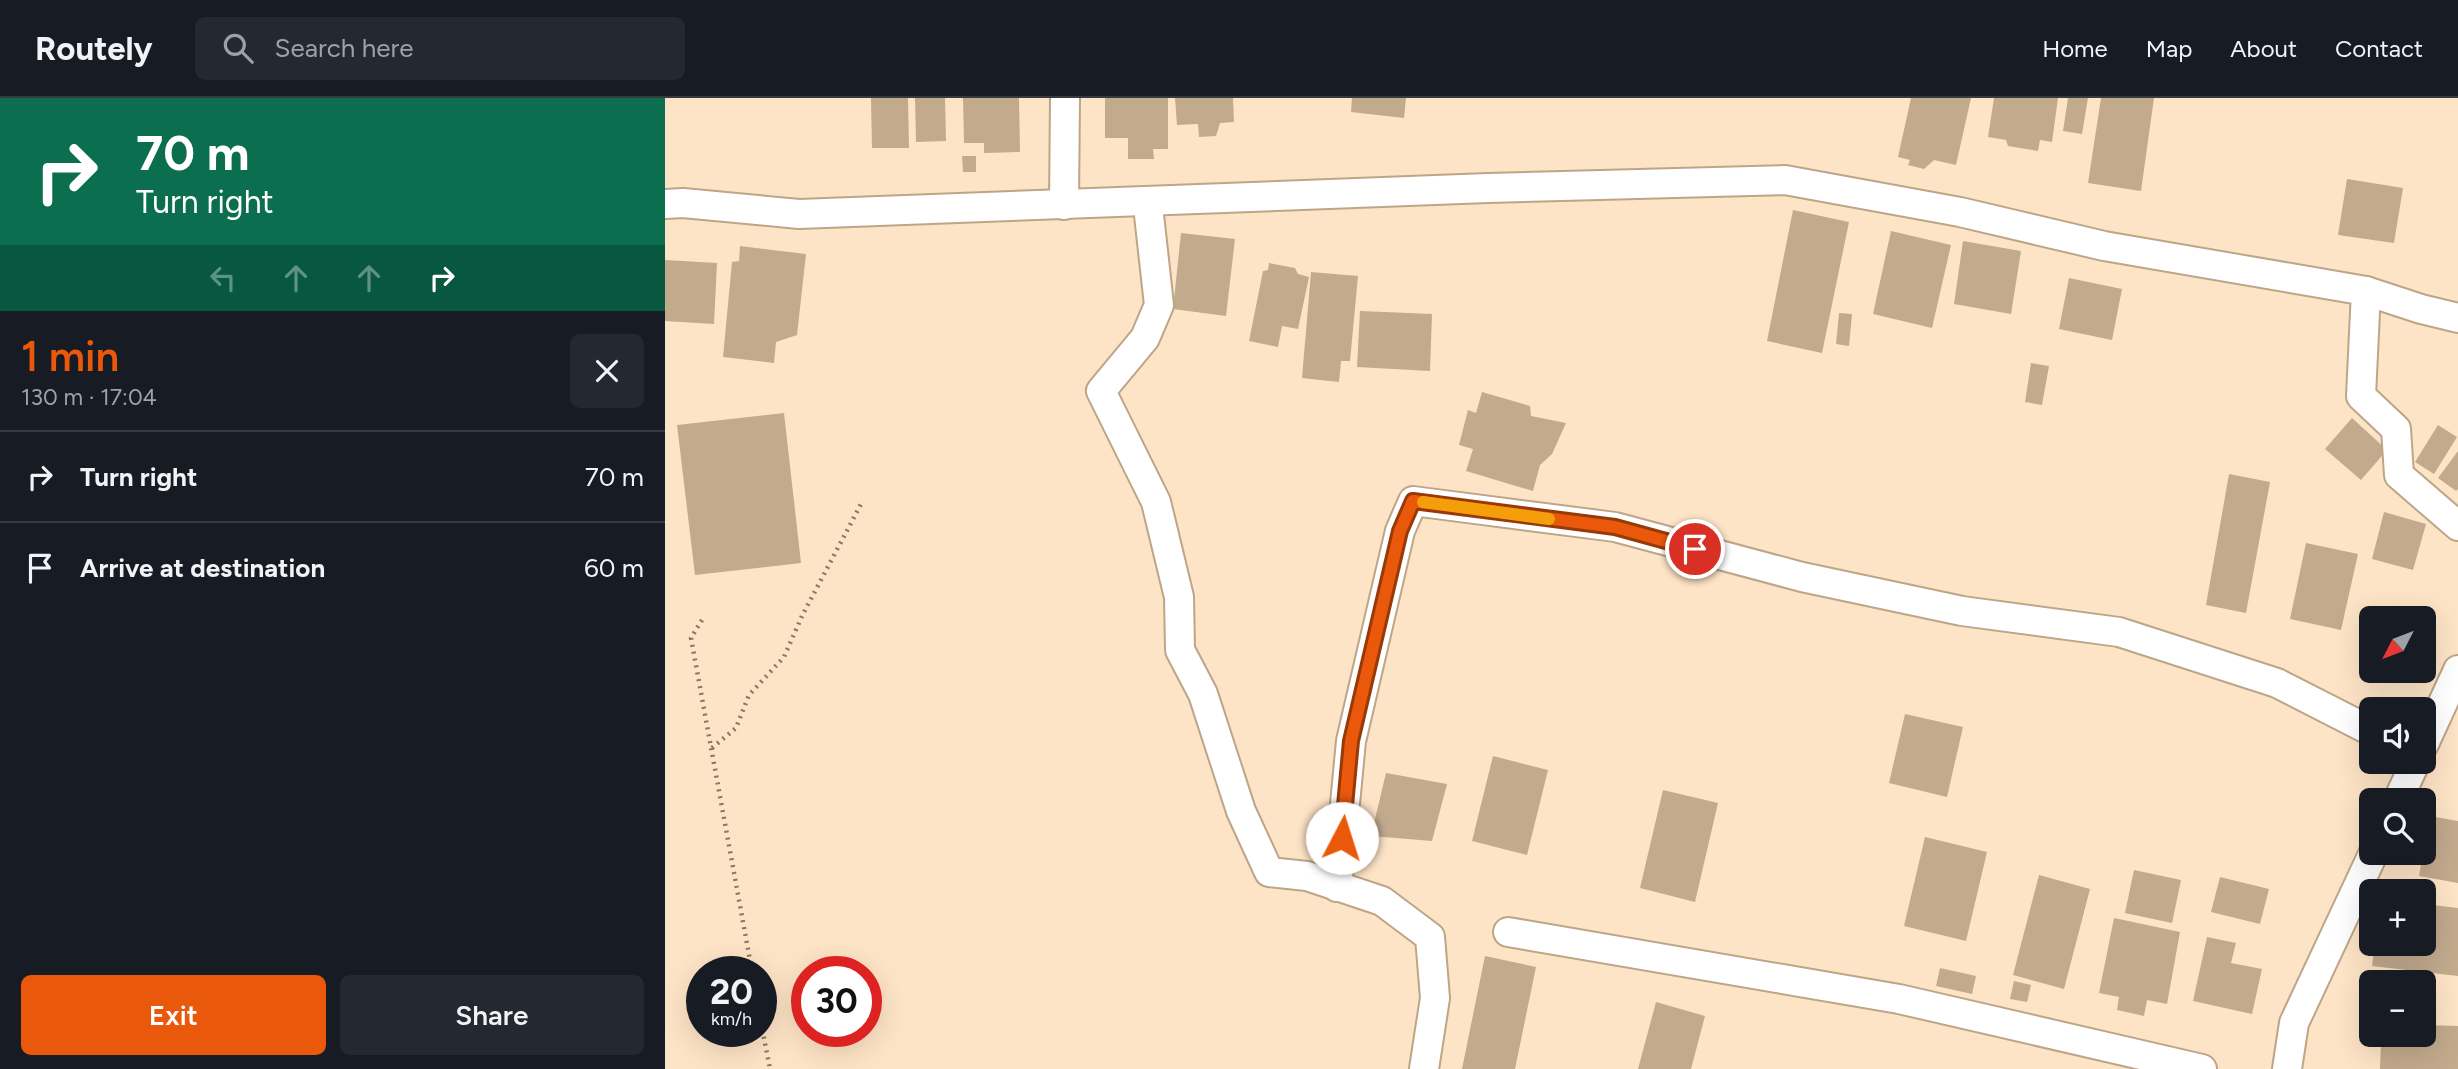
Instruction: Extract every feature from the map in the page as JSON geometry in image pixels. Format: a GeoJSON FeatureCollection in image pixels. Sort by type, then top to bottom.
{"type":"FeatureCollection","features":[{"type":"Feature","properties":{"kind":"street"},"geometry":{"type":"LineString","coordinates":[[1063,205],[1065,98]]}},
{"type":"Feature","properties":{"kind":"street"},"geometry":{"type":"LineString","coordinates":[[665,204],[683,203],[799,214],[1488,188],[1785,180],[1960,212],[2104,246],[2366,291],[2458,318]]}},
{"type":"Feature","properties":{"kind":"street"},"geometry":{"type":"LineString","coordinates":[[1149,215],[1159,304],[1145,338],[1101,391],[1156,502],[1179,597],[1180,650],[1203,694],[1241,811],[1269,873],[1307,876],[1382,901],[1430,937],[1434,998],[1424,1069]]}},
{"type":"Feature","properties":{"kind":"street"},"geometry":{"type":"LineString","coordinates":[[2366,291],[2361,396],[2396,429],[2399,475],[2458,526]]}},
{"type":"Feature","properties":{"kind":"street"},"geometry":{"type":"LineString","coordinates":[[1337,887],[1351,741],[1400,531],[1413,501],[1615,527],[1802,577],[1962,611],[2119,632],[2277,683],[2359,725]]}},
{"type":"Feature","properties":{"kind":"street"},"geometry":{"type":"LineString","coordinates":[[2436,718],[2458,670]]}},
{"type":"Feature","properties":{"kind":"street"},"geometry":{"type":"LineString","coordinates":[[2287,1069],[2294,1023],[2368,865]]}},
{"type":"Feature","properties":{"kind":"street"},"geometry":{"type":"LineString","coordinates":[[1508,932],[1899,999],[2202,1069]]}},
{"type":"Feature","properties":{"kind":"path"},"geometry":{"type":"LineString","coordinates":[[712,748],[736,727],[749,695],[784,657],[802,615],[861,504]]}},
{"type":"Feature","properties":{"kind":"path"},"geometry":{"type":"LineString","coordinates":[[702,620],[691,638],[749,956]]}},
{"type":"Feature","properties":{"kind":"path"},"geometry":{"type":"LineString","coordinates":[[766,1047],[770,1069]]}},
{"type":"Feature","properties":{"kind":"building"},"geometry":{"type":"Polygon","coordinates":[[[871,98],[908,98],[909,148],[872,148],[871,98]]]}},
{"type":"Feature","properties":{"kind":"building"},"geometry":{"type":"Polygon","coordinates":[[[915,98],[945,98],[946,141],[916,142],[915,98]]]}},
{"type":"Feature","properties":{"kind":"building"},"geometry":{"type":"Polygon","coordinates":[[[963,98],[1019,98],[1020,152],[984,153],[984,143],[964,143],[963,98]]]}},
{"type":"Feature","properties":{"kind":"building"},"geometry":{"type":"Polygon","coordinates":[[[1105,98],[1168,98],[1168,149],[1153,149],[1154,159],[1128,159],[1128,138],[1105,138],[1105,98]]]}},
{"type":"Feature","properties":{"kind":"building"},"geometry":{"type":"Polygon","coordinates":[[[1175,98],[1233,98],[1234,122],[1220,123],[1216,136],[1199,137],[1198,124],[1177,125],[1175,98]]]}},
{"type":"Feature","properties":{"kind":"building"},"geometry":{"type":"Polygon","coordinates":[[[1352,98],[1406,98],[1404,118],[1351,112],[1352,98]]]}},
{"type":"Feature","properties":{"kind":"building"},"geometry":{"type":"Polygon","coordinates":[[[1911,98],[1971,98],[1956,165],[1934,160],[1924,169],[1908,165],[1910,160],[1898,157],[1911,98]]]}},
{"type":"Feature","properties":{"kind":"building"},"geometry":{"type":"Polygon","coordinates":[[[1994,98],[2058,98],[2052,142],[2040,140],[2038,151],[2008,146],[2006,140],[1988,137],[1994,98]]]}},
{"type":"Feature","properties":{"kind":"building"},"geometry":{"type":"Polygon","coordinates":[[[2068,98],[2088,98],[2082,134],[2063,131],[2068,98]]]}},
{"type":"Feature","properties":{"kind":"building"},"geometry":{"type":"Polygon","coordinates":[[[2101,98],[2154,98],[2141,191],[2088,183],[2101,98]]]}},
{"type":"Feature","properties":{"kind":"building"},"geometry":{"type":"Polygon","coordinates":[[[962,156],[976,156],[976,172],[963,172],[962,156]]]}},
{"type":"Feature","properties":{"kind":"building"},"geometry":{"type":"Polygon","coordinates":[[[2347,179],[2403,188],[2394,243],[2338,235],[2347,179]]]}},
{"type":"Feature","properties":{"kind":"building"},"geometry":{"type":"Polygon","coordinates":[[[1793,210],[1849,222],[1822,353],[1767,341],[1793,210]]]}},
{"type":"Feature","properties":{"kind":"building"},"geometry":{"type":"Polygon","coordinates":[[[1891,231],[1951,245],[1932,328],[1873,314],[1891,231]]]}},
{"type":"Feature","properties":{"kind":"building"},"geometry":{"type":"Polygon","coordinates":[[[1181,233],[1235,239],[1226,316],[1173,309],[1181,233]]]}},
{"type":"Feature","properties":{"kind":"building"},"geometry":{"type":"Polygon","coordinates":[[[1963,241],[2021,251],[2011,314],[1954,304],[1963,241]]]}},
{"type":"Feature","properties":{"kind":"building"},"geometry":{"type":"Polygon","coordinates":[[[740,246],[806,254],[797,335],[776,342],[774,363],[723,357],[732,262],[739,261],[740,246]]]}},
{"type":"Feature","properties":{"kind":"building"},"geometry":{"type":"Polygon","coordinates":[[[665,260],[717,263],[714,324],[665,321],[665,260]]]}},
{"type":"Feature","properties":{"kind":"building"},"geometry":{"type":"Polygon","coordinates":[[[1269,263],[1295,268],[1298,274],[1309,277],[1298,329],[1282,326],[1278,347],[1249,341],[1263,271],[1268,270],[1269,263]]]}},
{"type":"Feature","properties":{"kind":"building"},"geometry":{"type":"Polygon","coordinates":[[[1311,272],[1358,276],[1350,361],[1341,361],[1339,382],[1302,378],[1311,272]]]}},
{"type":"Feature","properties":{"kind":"building"},"geometry":{"type":"Polygon","coordinates":[[[2069,278],[2122,289],[2112,340],[2059,329],[2069,278]]]}},
{"type":"Feature","properties":{"kind":"building"},"geometry":{"type":"Polygon","coordinates":[[[1360,311],[1432,314],[1430,371],[1357,367],[1360,311]]]}},
{"type":"Feature","properties":{"kind":"building"},"geometry":{"type":"Polygon","coordinates":[[[1839,313],[1852,314],[1849,346],[1836,344],[1839,313]]]}},
{"type":"Feature","properties":{"kind":"building"},"geometry":{"type":"Polygon","coordinates":[[[2031,363],[2049,366],[2042,405],[2025,402],[2031,363]]]}},
{"type":"Feature","properties":{"kind":"building"},"geometry":{"type":"Polygon","coordinates":[[[1482,392],[1530,406],[1531,416],[1566,423],[1552,454],[1540,465],[1533,491],[1466,471],[1473,449],[1459,445],[1468,410],[1476,413],[1482,392]]]}},
{"type":"Feature","properties":{"kind":"building"},"geometry":{"type":"Polygon","coordinates":[[[784,413],[801,563],[695,575],[677,425],[784,413]]]}},
{"type":"Feature","properties":{"kind":"building"},"geometry":{"type":"Polygon","coordinates":[[[2352,418],[2387,450],[2361,480],[2325,449],[2352,418]]]}},
{"type":"Feature","properties":{"kind":"building"},"geometry":{"type":"Polygon","coordinates":[[[2438,425],[2457,437],[2434,474],[2415,462],[2438,425]]]}},
{"type":"Feature","properties":{"kind":"building"},"geometry":{"type":"Polygon","coordinates":[[[2458,451],[2458,489],[2456,491],[2438,478],[2458,451]]]}},
{"type":"Feature","properties":{"kind":"building"},"geometry":{"type":"Polygon","coordinates":[[[2229,474],[2270,482],[2246,613],[2206,605],[2229,474]]]}},
{"type":"Feature","properties":{"kind":"building"},"geometry":{"type":"Polygon","coordinates":[[[2384,512],[2426,524],[2413,570],[2372,559],[2384,512]]]}},
{"type":"Feature","properties":{"kind":"building"},"geometry":{"type":"Polygon","coordinates":[[[2306,543],[2358,554],[2341,630],[2290,619],[2306,543]]]}},
{"type":"Feature","properties":{"kind":"building"},"geometry":{"type":"Polygon","coordinates":[[[1905,714],[1963,727],[1947,797],[1889,783],[1905,714]]]}},
{"type":"Feature","properties":{"kind":"building"},"geometry":{"type":"Polygon","coordinates":[[[1493,756],[1548,770],[1527,855],[1472,841],[1493,756]]]}},
{"type":"Feature","properties":{"kind":"building"},"geometry":{"type":"Polygon","coordinates":[[[1386,773],[1447,784],[1432,841],[1371,836],[1386,773]]]}},
{"type":"Feature","properties":{"kind":"building"},"geometry":{"type":"Polygon","coordinates":[[[1663,790],[1718,803],[1695,902],[1640,888],[1663,790]]]}},
{"type":"Feature","properties":{"kind":"building"},"geometry":{"type":"Polygon","coordinates":[[[2436,817],[2458,821],[2458,883],[2419,876],[2421,865],[2436,865],[2436,817]]]}},
{"type":"Feature","properties":{"kind":"building"},"geometry":{"type":"Polygon","coordinates":[[[1925,837],[1987,852],[1966,941],[1904,926],[1925,837]]]}},
{"type":"Feature","properties":{"kind":"building"},"geometry":{"type":"Polygon","coordinates":[[[2134,870],[2181,880],[2172,923],[2125,913],[2134,870]]]}},
{"type":"Feature","properties":{"kind":"building"},"geometry":{"type":"Polygon","coordinates":[[[2039,875],[2090,889],[2064,989],[2013,975],[2039,875]]]}},
{"type":"Feature","properties":{"kind":"building"},"geometry":{"type":"Polygon","coordinates":[[[2220,877],[2269,889],[2260,924],[2211,912],[2220,877]]]}},
{"type":"Feature","properties":{"kind":"building"},"geometry":{"type":"Polygon","coordinates":[[[2436,905],[2458,908],[2458,976],[2436,973],[2436,970],[2372,966],[2373,956],[2436,956],[2436,905]]]}},
{"type":"Feature","properties":{"kind":"building"},"geometry":{"type":"Polygon","coordinates":[[[2114,918],[2180,932],[2167,1004],[2147,1000],[2144,1016],[2117,1010],[2119,997],[2099,993],[2114,918]]]}},
{"type":"Feature","properties":{"kind":"building"},"geometry":{"type":"Polygon","coordinates":[[[2207,937],[2236,943],[2231,963],[2262,969],[2252,1014],[2193,1001],[2207,937]]]}},
{"type":"Feature","properties":{"kind":"building"},"geometry":{"type":"Polygon","coordinates":[[[1485,956],[1536,967],[1515,1069],[1462,1069],[1485,956]]]}},
{"type":"Feature","properties":{"kind":"building"},"geometry":{"type":"Polygon","coordinates":[[[1940,968],[1976,976],[1972,994],[1936,986],[1940,968]]]}},
{"type":"Feature","properties":{"kind":"building"},"geometry":{"type":"Polygon","coordinates":[[[2014,981],[2031,985],[2027,1002],[2010,999],[2014,981]]]}},
{"type":"Feature","properties":{"kind":"building"},"geometry":{"type":"Polygon","coordinates":[[[1656,1002],[1705,1016],[1691,1069],[1638,1069],[1656,1002]]]}},
{"type":"Feature","properties":{"kind":"building"},"geometry":{"type":"Polygon","coordinates":[[[2436,1025],[2458,1026],[2458,1069],[2380,1069],[2381,1047],[2436,1047],[2436,1025]]]}},
{"type":"Feature","properties":{"kind":"slow traffic"},"geometry":{"type":"LineString","coordinates":[[1423,502],[1549,519]]}},
{"type":"Feature","properties":{"kind":"route"},"geometry":{"type":"LineString","coordinates":[[1342,838],[1351,741],[1400,531],[1413,501],[1615,527],[1695,549]]}}]}
